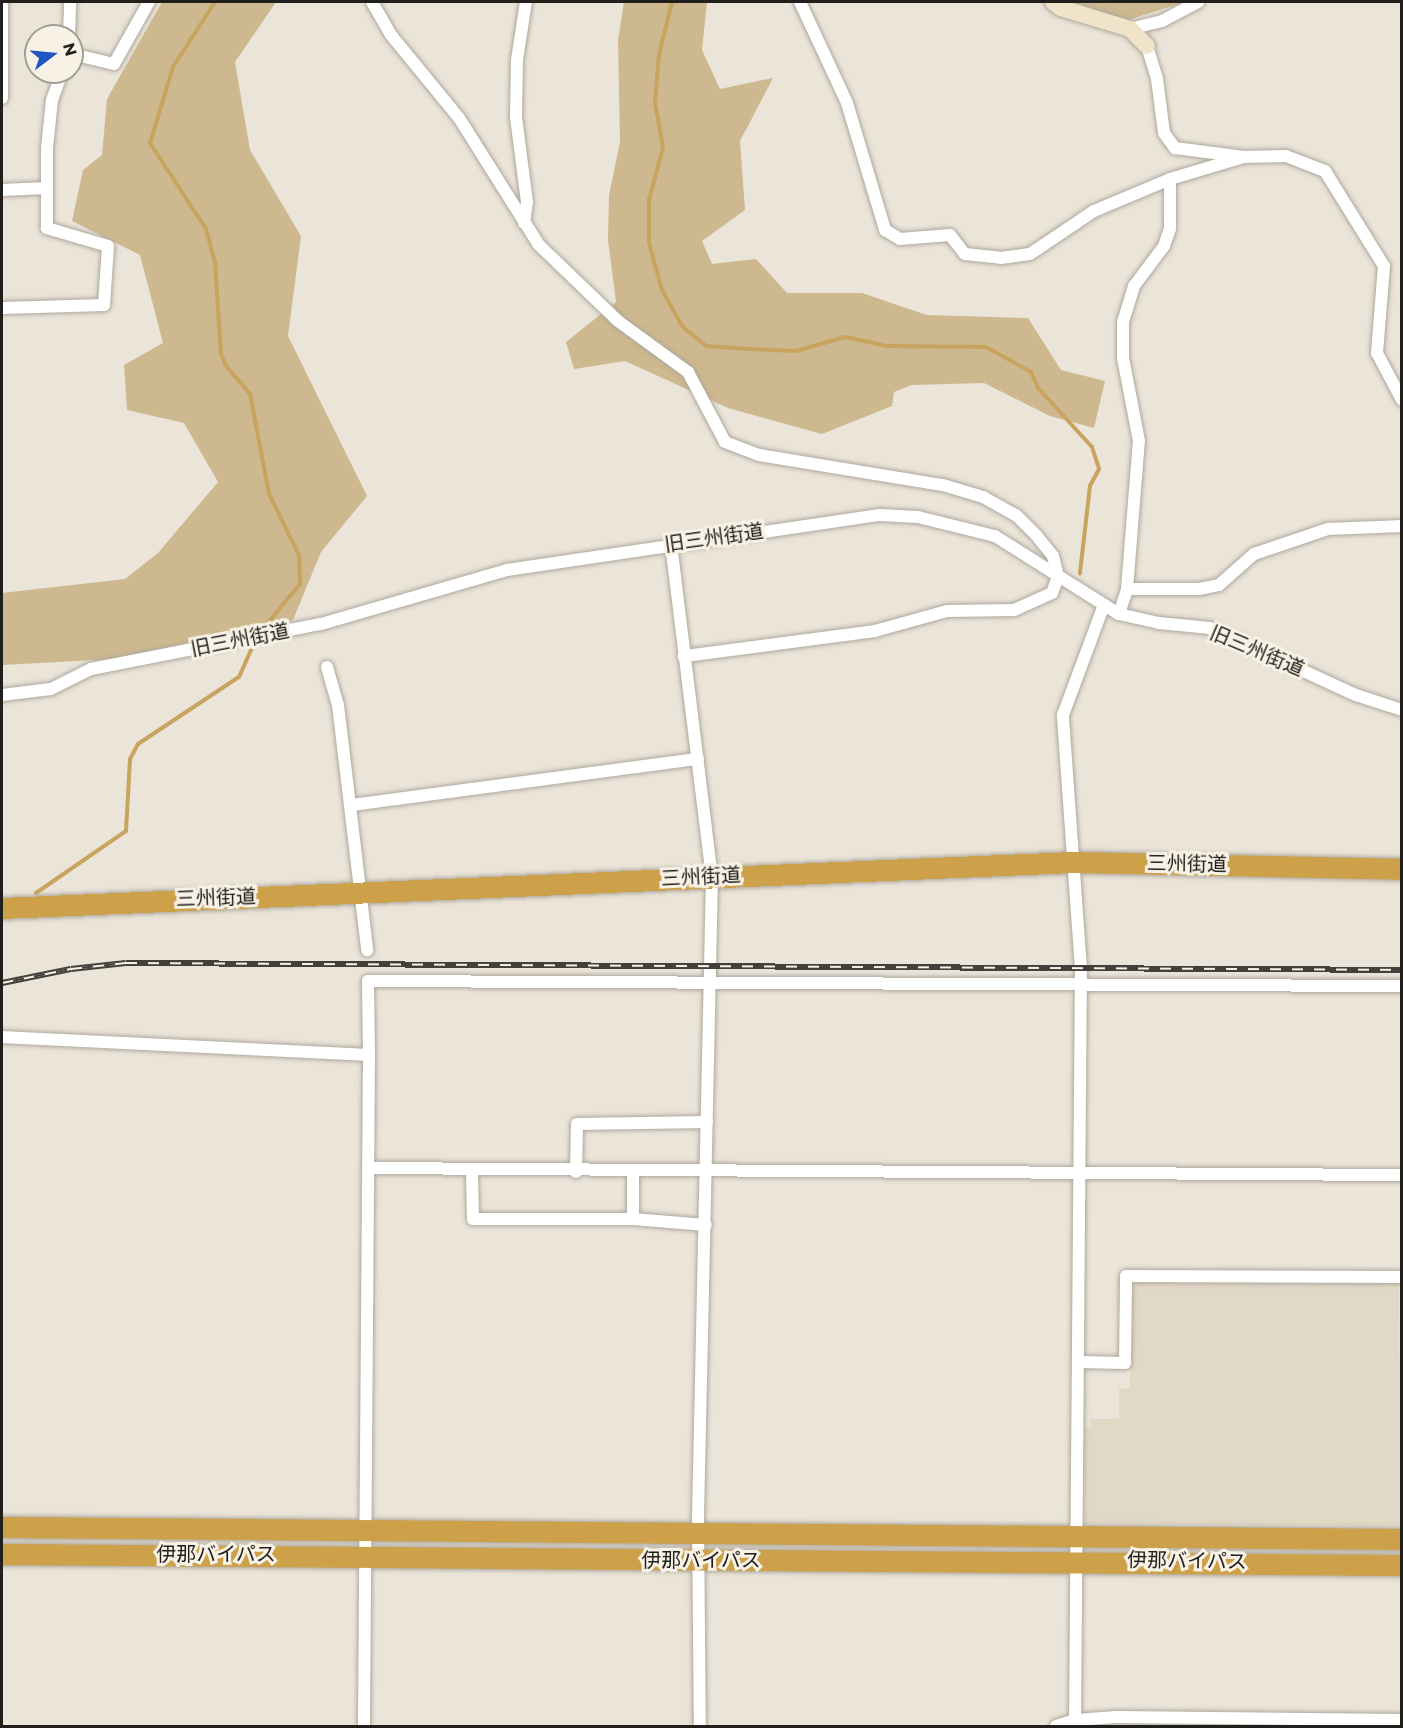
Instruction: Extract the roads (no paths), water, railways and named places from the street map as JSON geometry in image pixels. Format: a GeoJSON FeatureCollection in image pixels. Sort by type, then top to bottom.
{"type":"FeatureCollection","features":[{"type":"Feature","properties":{"kind":"highway","name":"三州街道"},"geometry":{"type":"LineString","coordinates":[[2,908],[1073,862],[1401,869]]}},
{"type":"Feature","properties":{"kind":"highway","name":"伊那バイパス"},"geometry":{"type":"LineString","coordinates":[[2,1527],[699,1535],[1401,1539]]}},
{"type":"Feature","properties":{"kind":"highway","name":"伊那バイパス"},"geometry":{"type":"LineString","coordinates":[[2,1554],[366,1554],[699,1560],[1078,1560],[1401,1564]]}},
{"type":"Feature","properties":{"kind":"street"},"geometry":{"type":"LineString","coordinates":[[2,2],[2,98]]}},
{"type":"Feature","properties":{"kind":"street"},"geometry":{"type":"LineString","coordinates":[[69,24],[70,2]]}},
{"type":"Feature","properties":{"kind":"street"},"geometry":{"type":"LineString","coordinates":[[84,57],[114,64],[149,2]]}},
{"type":"Feature","properties":{"kind":"street"},"geometry":{"type":"LineString","coordinates":[[372,2],[391,35],[459,118],[539,244],[618,321],[688,372],[725,442],[759,455],[919,480],[983,497],[1016,515],[1036,535],[1053,556],[1058,576],[1052,593],[1014,610],[947,610],[875,631],[684,656]]}},
{"type":"Feature","properties":{"kind":"street"},"geometry":{"type":"LineString","coordinates":[[524,223],[527,202],[516,117],[517,60],[526,2]]}},
{"type":"Feature","properties":{"kind":"street"},"geometry":{"type":"LineString","coordinates":[[800,2],[846,103],[885,230],[900,239],[950,235],[966,254],[1001,258],[1030,254],[1094,211],[1170,179],[1244,157]]}},
{"type":"Feature","properties":{"kind":"street"},"geometry":{"type":"LineString","coordinates":[[1053,2],[1061,8],[1130,29],[1147,46],[1157,79],[1164,133],[1175,148],[1244,157],[1304,160],[1325,171],[1383,266],[1377,353],[1401,400]]}},
{"type":"Feature","properties":{"kind":"street"},"geometry":{"type":"LineString","coordinates":[[1130,29],[1162,21],[1198,2]]}},
{"type":"Feature","properties":{"kind":"street"},"geometry":{"type":"LineString","coordinates":[[2,308],[104,305],[108,246],[47,228],[52,100],[58,84]]}},
{"type":"Feature","properties":{"kind":"street"},"geometry":{"type":"LineString","coordinates":[[1119,614],[1127,589],[1139,441],[1124,358],[1123,322],[1134,286],[1164,246],[1170,229],[1170,179]]}},
{"type":"Feature","properties":{"kind":"street"},"geometry":{"type":"LineString","coordinates":[[2,190],[47,188]]}},
{"type":"Feature","properties":{"kind":"street","name":"旧三州街道"},"geometry":{"type":"LineString","coordinates":[[2,695],[51,689],[91,669],[321,624],[507,570],[880,515],[918,517],[995,536],[1119,614],[1147,622],[1210,628],[1356,695],[1401,710]]}},
{"type":"Feature","properties":{"kind":"street"},"geometry":{"type":"LineString","coordinates":[[1127,589],[1199,589],[1219,585],[1254,554],[1328,529],[1401,526]]}},
{"type":"Feature","properties":{"kind":"street"},"geometry":{"type":"LineString","coordinates":[[671,544],[712,876],[708,984],[707,1172],[699,1535],[700,1726]]}},
{"type":"Feature","properties":{"kind":"street"},"geometry":{"type":"LineString","coordinates":[[1076,1723],[1080,985],[1062,715],[1104,605]]}},
{"type":"Feature","properties":{"kind":"street"},"geometry":{"type":"LineString","coordinates":[[327,668],[338,705],[352,805],[367,950]]}},
{"type":"Feature","properties":{"kind":"street"},"geometry":{"type":"LineString","coordinates":[[352,805],[698,759]]}},
{"type":"Feature","properties":{"kind":"street"},"geometry":{"type":"LineString","coordinates":[[364,1726],[368,981],[1401,986]]}},
{"type":"Feature","properties":{"kind":"street"},"geometry":{"type":"LineString","coordinates":[[2,1036],[369,1055]]}},
{"type":"Feature","properties":{"kind":"street"},"geometry":{"type":"LineString","coordinates":[[576,1172],[577,1124],[707,1122]]}},
{"type":"Feature","properties":{"kind":"street"},"geometry":{"type":"LineString","coordinates":[[368,1168],[472,1172],[1401,1175]]}},
{"type":"Feature","properties":{"kind":"street"},"geometry":{"type":"LineString","coordinates":[[472,1172],[473,1219],[633,1219],[706,1225]]}},
{"type":"Feature","properties":{"kind":"street"},"geometry":{"type":"LineString","coordinates":[[633,1172],[633,1219]]}},
{"type":"Feature","properties":{"kind":"street"},"geometry":{"type":"LineString","coordinates":[[1079,1362],[1125,1363],[1126,1276],[1401,1277]]}},
{"type":"Feature","properties":{"kind":"street"},"geometry":{"type":"LineString","coordinates":[[1056,1726],[1076,1723],[1401,1720]]}},
{"type":"Feature","properties":{"kind":"waterway"},"geometry":{"type":"LineString","coordinates":[[215,2],[173,67],[150,143],[206,229],[215,262],[221,354],[226,366],[250,394],[269,494],[299,555],[300,584],[261,631]]}},
{"type":"Feature","properties":{"kind":"waterway"},"geometry":{"type":"LineString","coordinates":[[672,2],[659,55],[655,103],[663,147],[649,200],[649,243],[662,290],[682,326],[706,346],[796,351],[845,337],[887,346],[986,347],[1031,372],[1038,388],[1092,447],[1099,469],[1090,486],[1080,573]]}},
{"type":"Feature","properties":{"kind":"waterway"},"geometry":{"type":"LineString","coordinates":[[36,893],[126,831],[130,759],[138,744],[239,677],[254,644]]}},
{"type":"Feature","properties":{"kind":"railway"},"geometry":{"type":"LineString","coordinates":[[2,983],[71,969],[126,963],[1402,970]]}}]}
